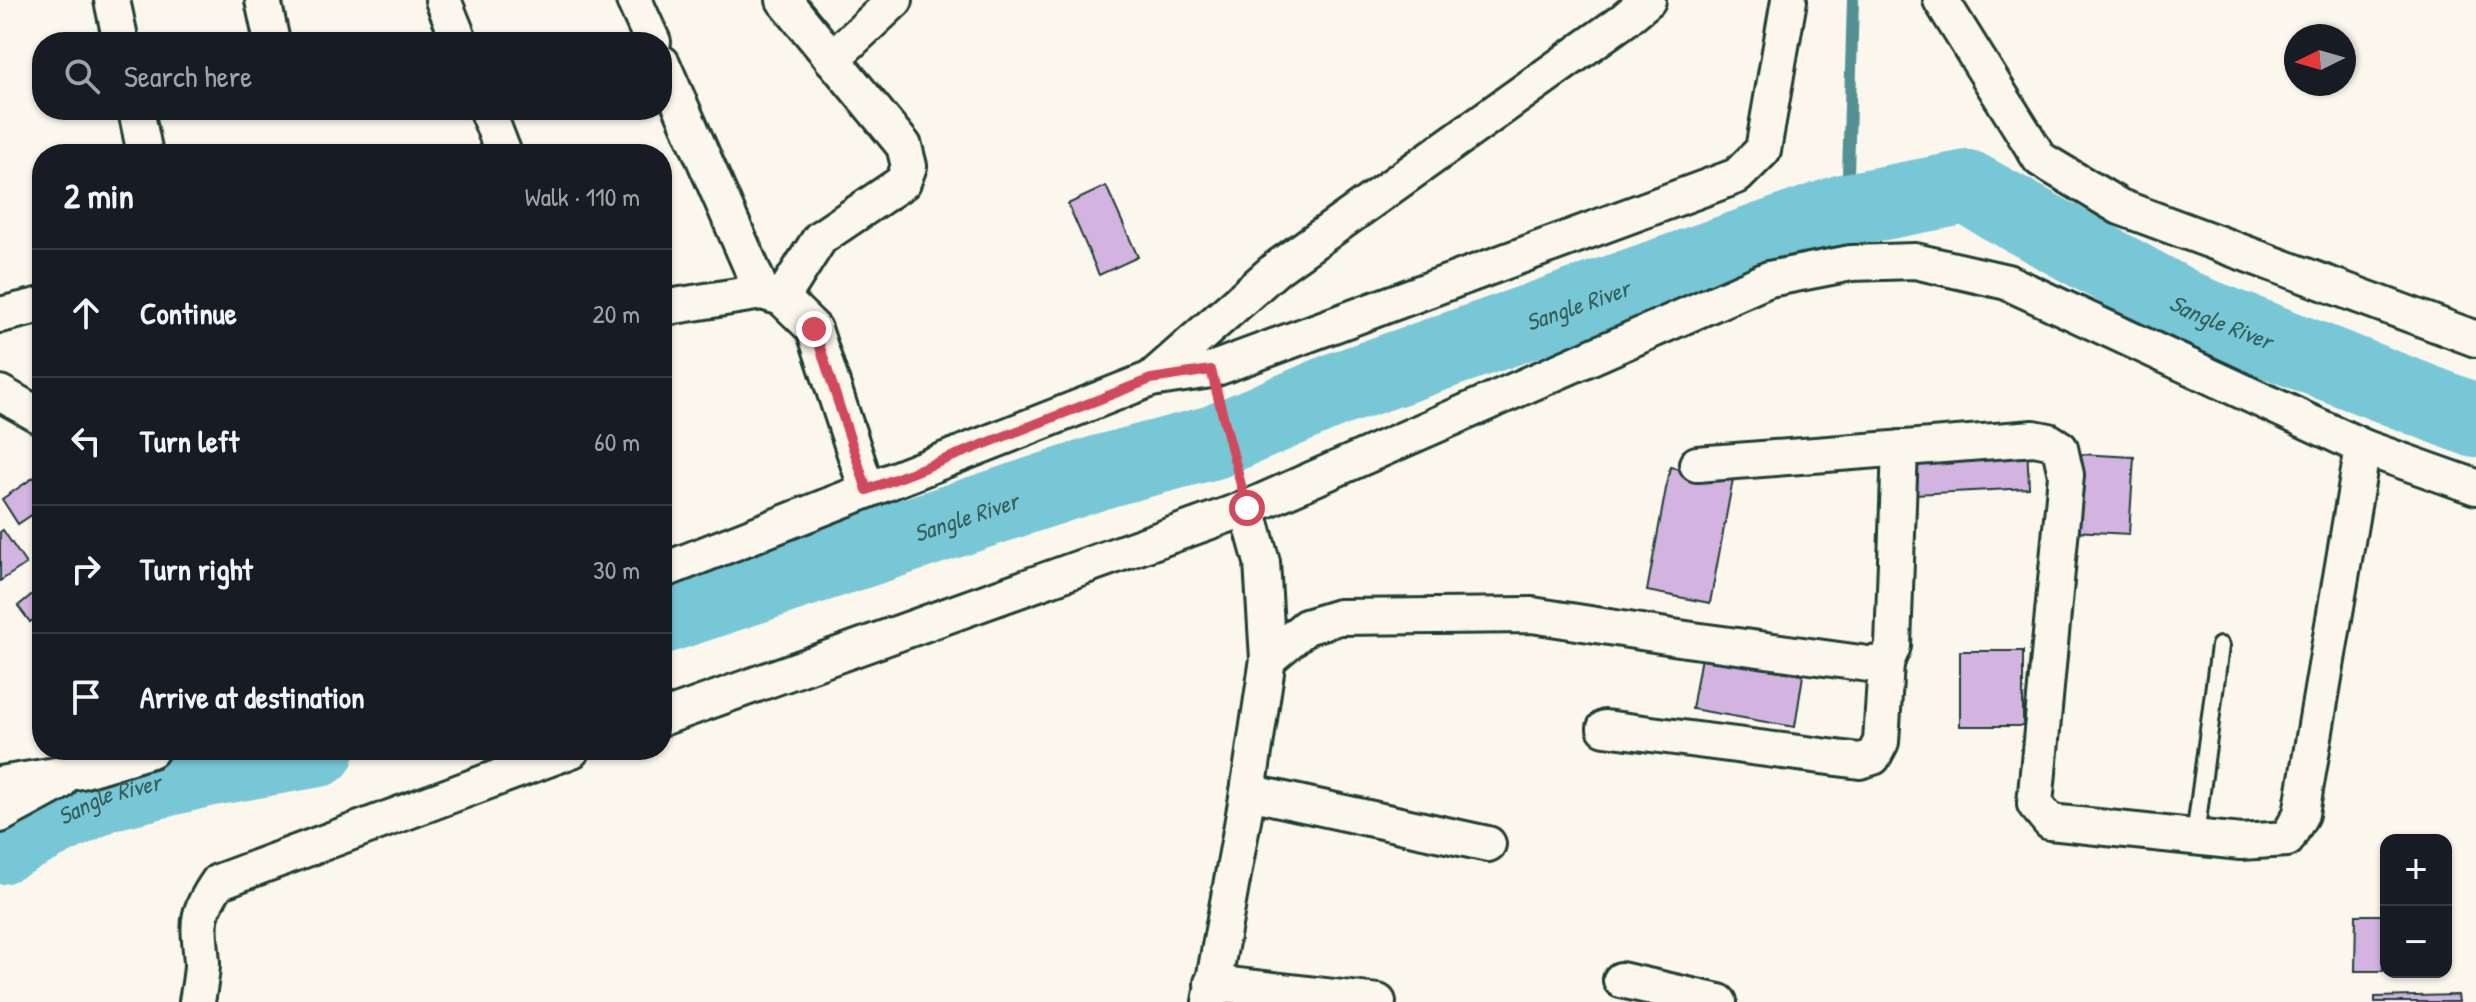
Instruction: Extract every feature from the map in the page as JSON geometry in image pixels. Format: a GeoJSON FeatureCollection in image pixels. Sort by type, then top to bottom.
{"type":"FeatureCollection","features":[{"type":"Feature","properties":{"kind":"street"},"geometry":{"type":"LineString","coordinates":[[112,0],[119,32]]}},
{"type":"Feature","properties":{"kind":"street"},"geometry":{"type":"LineString","coordinates":[[263,0],[270,32]]}},
{"type":"Feature","properties":{"kind":"street"},"geometry":{"type":"LineString","coordinates":[[443,0],[456,32]]}},
{"type":"Feature","properties":{"kind":"street"},"geometry":{"type":"LineString","coordinates":[[634,0],[648,32]]}},
{"type":"Feature","properties":{"kind":"street"},"geometry":{"type":"LineString","coordinates":[[672,307],[772,295],[820,238],[903,182],[909,166],[904,146],[784,0]]}},
{"type":"Feature","properties":{"kind":"street"},"geometry":{"type":"LineString","coordinates":[[832,59],[895,0]]}},
{"type":"Feature","properties":{"kind":"street"},"geometry":{"type":"LineString","coordinates":[[1151,379],[1277,268],[1648,0]]}},
{"type":"Feature","properties":{"kind":"street"},"geometry":{"type":"LineString","coordinates":[[672,567],[1151,379],[1211,370],[1737,176],[1763,150],[1789,0]]}},
{"type":"Feature","properties":{"kind":"street"},"geometry":{"type":"LineString","coordinates":[[1941,0],[2040,159],[2120,207],[2476,339]]}},
{"type":"Feature","properties":{"kind":"street"},"geometry":{"type":"LineString","coordinates":[[672,84],[772,295],[814,329],[867,490]]}},
{"type":"Feature","properties":{"kind":"street"},"geometry":{"type":"LineString","coordinates":[[138,120],[143,144]]}},
{"type":"Feature","properties":{"kind":"street"},"geometry":{"type":"LineString","coordinates":[[491,120],[500,144]]}},
{"type":"Feature","properties":{"kind":"street"},"geometry":{"type":"LineString","coordinates":[[672,714],[1247,508],[1769,279],[1851,263],[1915,261],[2007,282],[2363,447],[2476,487]]}},
{"type":"Feature","properties":{"kind":"street"},"geometry":{"type":"LineString","coordinates":[[0,315],[32,307]]}},
{"type":"Feature","properties":{"kind":"street"},"geometry":{"type":"LineString","coordinates":[[0,393],[32,411]]}},
{"type":"Feature","properties":{"kind":"street"},"geometry":{"type":"LineString","coordinates":[[1697,464],[2034,438],[2049,441],[2060,448],[2066,475],[2035,804],[2050,822],[2241,842],[2287,839],[2301,814],[2363,447]]}},
{"type":"Feature","properties":{"kind":"street"},"geometry":{"type":"LineString","coordinates":[[1605,728],[1860,761],[1873,757],[1881,742],[1886,663],[1893,646],[1900,448]]}},
{"type":"Feature","properties":{"kind":"street"},"geometry":{"type":"LineString","coordinates":[[1247,508],[1262,562],[1268,659],[1248,792],[1211,992],[1378,1002]]}},
{"type":"Feature","properties":{"kind":"street"},"geometry":{"type":"LineString","coordinates":[[1268,659],[1306,627],[1339,617],[1532,615],[1747,648],[1868,664],[1886,663]]}},
{"type":"Feature","properties":{"kind":"street"},"geometry":{"type":"LineString","coordinates":[[0,784],[81,771],[118,760]]}},
{"type":"Feature","properties":{"kind":"street"},"geometry":{"type":"LineString","coordinates":[[197,1002],[202,965],[198,925],[203,903],[218,882],[545,760]]}},
{"type":"Feature","properties":{"kind":"street"},"geometry":{"type":"LineString","coordinates":[[0,815],[81,771]]}},
{"type":"Feature","properties":{"kind":"street"},"geometry":{"type":"LineString","coordinates":[[1248,792],[1488,844]]}},
{"type":"Feature","properties":{"kind":"street"},"geometry":{"type":"LineString","coordinates":[[1621,980],[1719,1002]]}},
{"type":"Feature","properties":{"kind":"lane"},"geometry":{"type":"LineString","coordinates":[[2195,837],[2220,646]]}},
{"type":"Feature","properties":{"kind":"path"},"geometry":{"type":"LineString","coordinates":[[1211,370],[1247,508]]}},
{"type":"Feature","properties":{"kind":"building"},"geometry":{"type":"Polygon","coordinates":[[[1106,186],[1138,257],[1099,275],[1068,204],[1106,186]]]}},
{"type":"Feature","properties":{"kind":"building"},"geometry":{"type":"Polygon","coordinates":[[[2027,445],[2029,488],[1915,494],[1912,451],[2027,445]]]}},
{"type":"Feature","properties":{"kind":"building"},"geometry":{"type":"Polygon","coordinates":[[[2079,454],[2134,457],[2129,534],[2074,531],[2079,454]]]}},
{"type":"Feature","properties":{"kind":"building"},"geometry":{"type":"Polygon","coordinates":[[[1670,467],[1733,479],[1710,603],[1647,591],[1670,467]]]}},
{"type":"Feature","properties":{"kind":"building"},"geometry":{"type":"Polygon","coordinates":[[[32,479],[32,515],[18,524],[2,499],[32,479]]]}},
{"type":"Feature","properties":{"kind":"building"},"geometry":{"type":"Polygon","coordinates":[[[3,530],[26,564],[0,581],[0,532],[3,530]]]}},
{"type":"Feature","properties":{"kind":"building"},"geometry":{"type":"Polygon","coordinates":[[[32,594],[32,620],[30,622],[18,606],[32,594]]]}},
{"type":"Feature","properties":{"kind":"building"},"geometry":{"type":"Polygon","coordinates":[[[1960,651],[2023,651],[2023,726],[1960,726],[1960,651]]]}},
{"type":"Feature","properties":{"kind":"building"},"geometry":{"type":"Polygon","coordinates":[[[1701,657],[1803,675],[1795,727],[1692,709],[1701,657]]]}},
{"type":"Feature","properties":{"kind":"building"},"geometry":{"type":"Polygon","coordinates":[[[2356,915],[2380,915],[2380,971],[2355,971],[2356,915]]]}},
{"type":"Feature","properties":{"kind":"building"},"geometry":{"type":"Polygon","coordinates":[[[2458,995],[2459,1002],[2375,1002],[2375,997],[2458,995]]]}},
{"type":"Feature","properties":{"kind":"waterway"},"geometry":{"type":"LineString","coordinates":[[1847,210],[1853,0]]}},
{"type":"Feature","properties":{"kind":"waterway","name":"Sangle River"},"geometry":{"type":"LineString","coordinates":[[672,614],[1104,471],[1214,442],[1338,389],[1847,210],[1967,187],[2190,310],[2476,421]]}},
{"type":"Feature","properties":{"kind":"waterway","name":"Sangle River"},"geometry":{"type":"LineString","coordinates":[[0,847],[106,794],[262,760]]}},
{"type":"Feature","properties":{"kind":"route"},"geometry":{"type":"LineString","coordinates":[[814,329],[867,490],[1151,379],[1211,370],[1247,508]]}}]}
